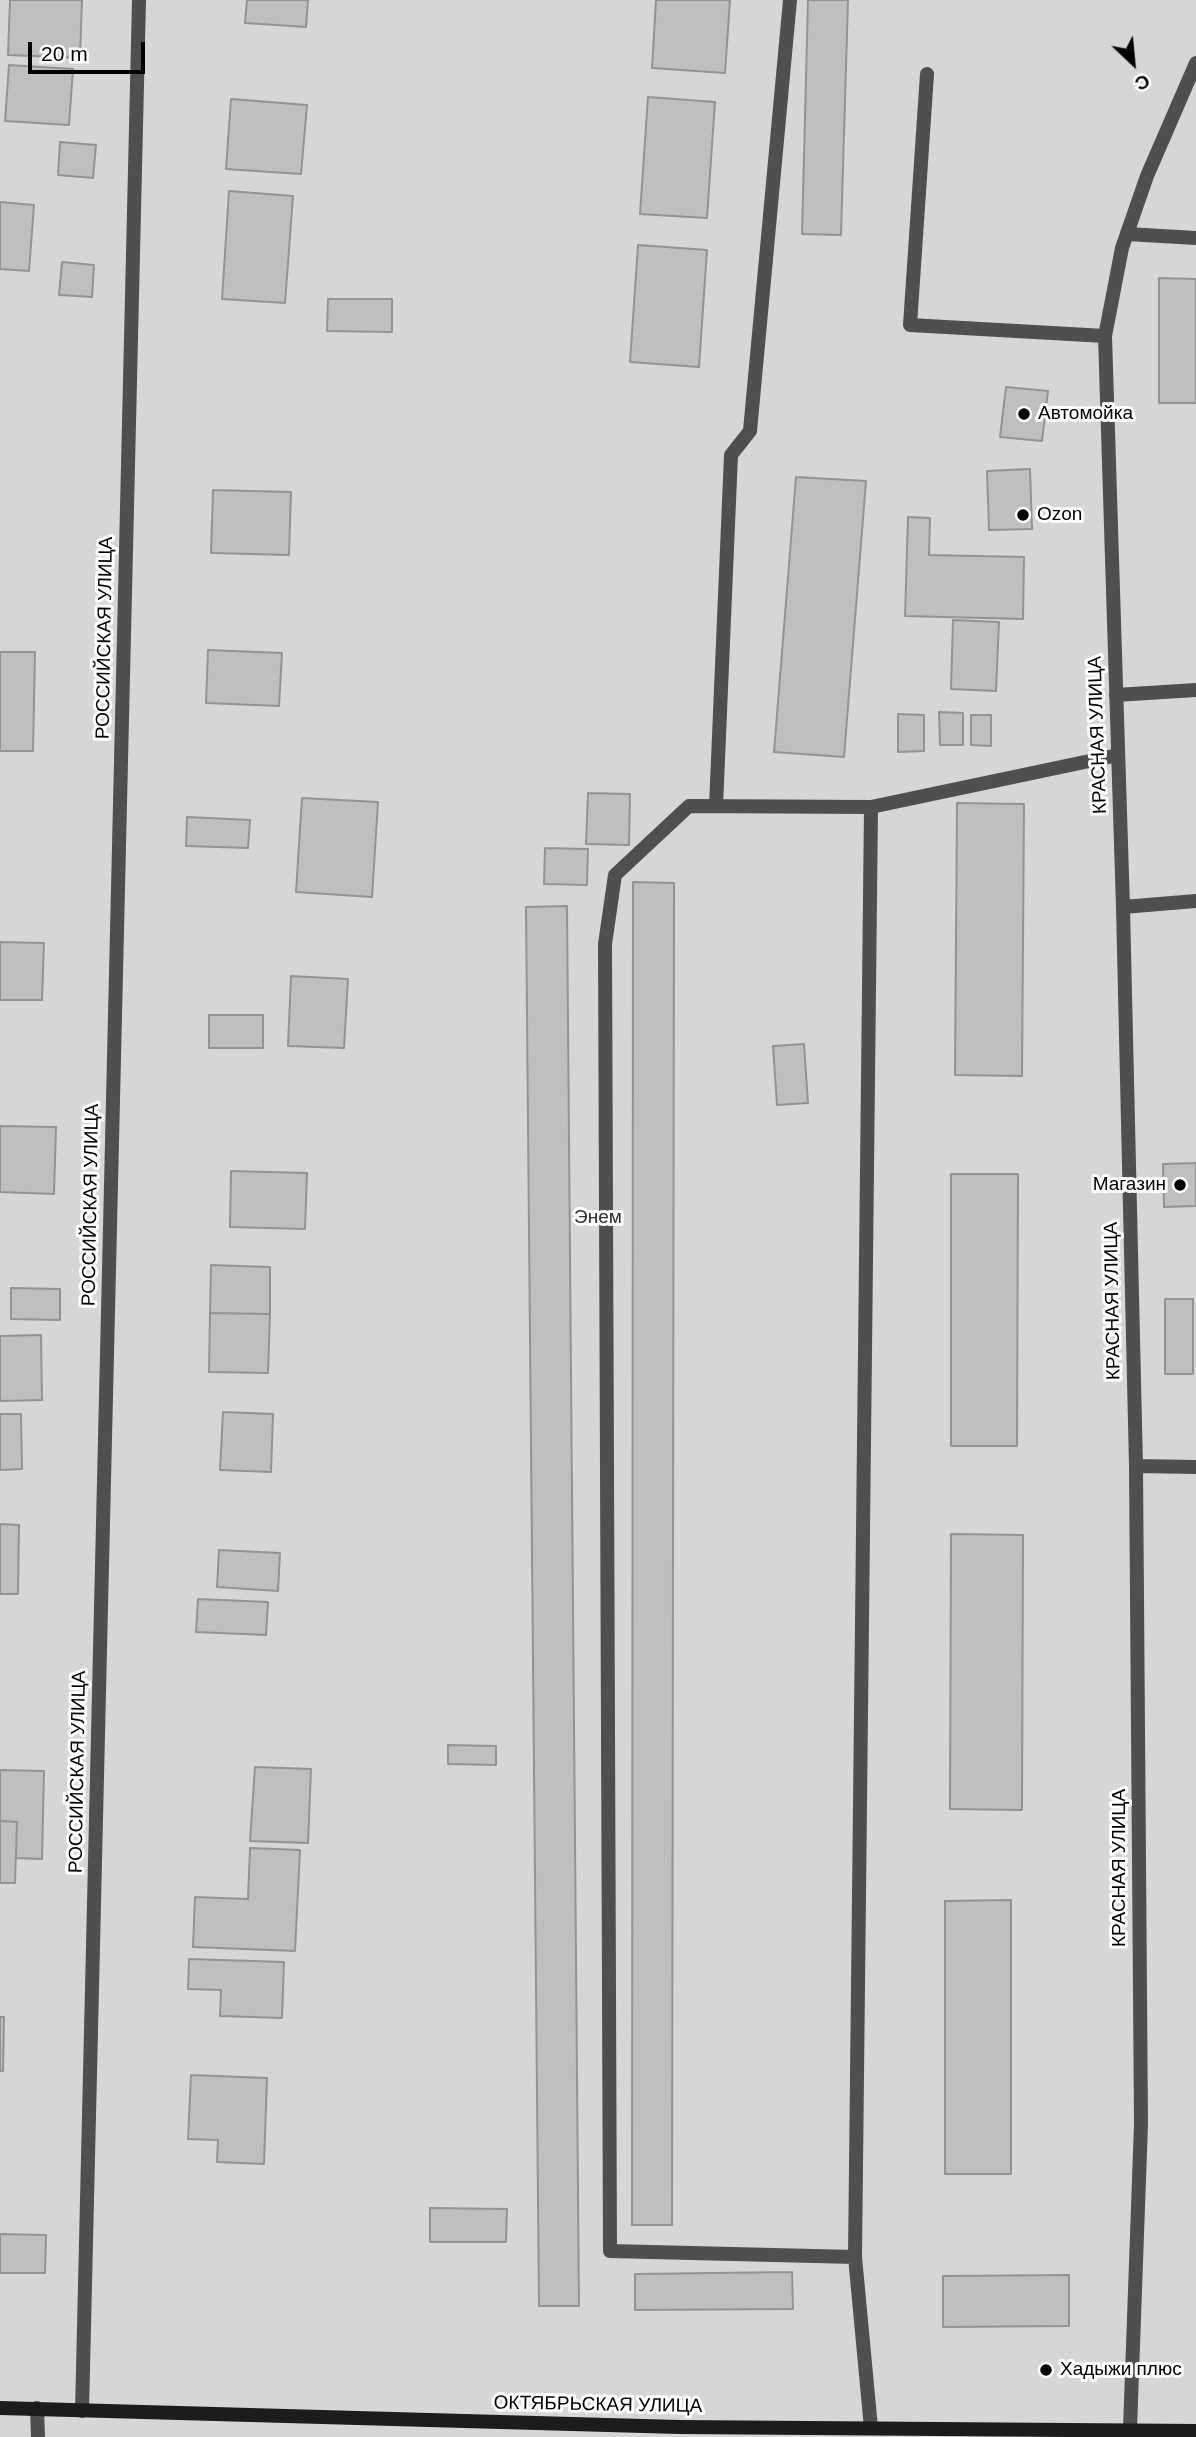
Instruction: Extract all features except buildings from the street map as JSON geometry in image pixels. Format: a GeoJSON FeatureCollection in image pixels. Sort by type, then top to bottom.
{"type":"FeatureCollection","features":[{"type":"Feature","properties":{"kind":"main road","name":"ОКТЯБРЬСКАЯ УЛИЦА"},"geometry":{"type":"LineString","coordinates":[[0,2408],[680,2432],[871,2428],[1196,2431]]}},
{"type":"Feature","properties":{"kind":"street","name":"РОССИЙСКАЯ УЛИЦА"},"geometry":{"type":"LineString","coordinates":[[82,2411],[139,0]]}},
{"type":"Feature","properties":{"kind":"street"},"geometry":{"type":"LineString","coordinates":[[716,806],[731,455],[750,431],[790,0]]}},
{"type":"Feature","properties":{"kind":"street","name":"КРАСНАЯ УЛИЦА"},"geometry":{"type":"LineString","coordinates":[[1130,2430],[1141,2124],[1136,1466],[1123,907],[1105,336],[1122,248],[1147,176],[1196,63]]}},
{"type":"Feature","properties":{"kind":"street"},"geometry":{"type":"LineString","coordinates":[[927,75],[910,326],[1105,336]]}},
{"type":"Feature","properties":{"kind":"street"},"geometry":{"type":"LineString","coordinates":[[1127,234],[1196,238]]}},
{"type":"Feature","properties":{"kind":"street"},"geometry":{"type":"LineString","coordinates":[[1116,695],[1196,690]]}},
{"type":"Feature","properties":{"kind":"street"},"geometry":{"type":"LineString","coordinates":[[855,2257],[610,2251],[605,944],[615,875],[689,806],[871,807],[1118,755]]}},
{"type":"Feature","properties":{"kind":"street"},"geometry":{"type":"LineString","coordinates":[[871,807],[855,2257],[871,2428]]}},
{"type":"Feature","properties":{"kind":"street"},"geometry":{"type":"LineString","coordinates":[[1123,907],[1196,901]]}},
{"type":"Feature","properties":{"kind":"street"},"geometry":{"type":"LineString","coordinates":[[1136,1466],[1196,1467]]}},
{"type":"Feature","properties":{"kind":"street"},"geometry":{"type":"LineString","coordinates":[[37,2408],[38,2437]]}},
{"type":"Feature","properties":{"kind":"green space","name":"Энем"},"geometry":{"type":"Polygon","coordinates":[[[0,0],[1196,0],[1196,2437],[0,2437],[0,0]]]}},
{"type":"Feature","properties":{"kind":"place","name":"Автомойка"},"geometry":{"type":"Point","coordinates":[1024,414]}},
{"type":"Feature","properties":{"kind":"place","name":"Ozon"},"geometry":{"type":"Point","coordinates":[1023,515]}},
{"type":"Feature","properties":{"kind":"place","name":"Магазин"},"geometry":{"type":"Point","coordinates":[1180,1185]}},
{"type":"Feature","properties":{"kind":"place","name":"Хадыжи плюс"},"geometry":{"type":"Point","coordinates":[1046,2370]}}]}
